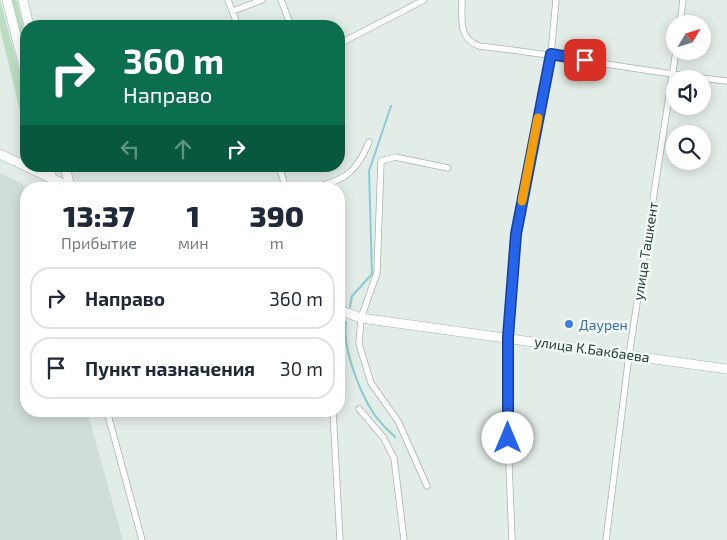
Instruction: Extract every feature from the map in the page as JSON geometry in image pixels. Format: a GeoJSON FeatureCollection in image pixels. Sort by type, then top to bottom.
{"type":"FeatureCollection","features":[{"type":"Feature","properties":{"kind":"street"},"geometry":{"type":"LineString","coordinates":[[8,0],[20,50]]}},
{"type":"Feature","properties":{"kind":"street"},"geometry":{"type":"LineString","coordinates":[[23,0],[28,20]]}},
{"type":"Feature","properties":{"kind":"street"},"geometry":{"type":"LineString","coordinates":[[228,0],[236,20]]}},
{"type":"Feature","properties":{"kind":"street"},"geometry":{"type":"LineString","coordinates":[[233,11],[262,0]]}},
{"type":"Feature","properties":{"kind":"street"},"geometry":{"type":"LineString","coordinates":[[281,0],[288,20]]}},
{"type":"Feature","properties":{"kind":"street"},"geometry":{"type":"LineString","coordinates":[[345,41],[424,0]]}},
{"type":"Feature","properties":{"kind":"street"},"geometry":{"type":"LineString","coordinates":[[462,0],[464,33],[469,42],[480,46],[551,54],[666,74]]}},
{"type":"Feature","properties":{"kind":"street"},"geometry":{"type":"LineString","coordinates":[[512,540],[508,438],[508,337],[516,234],[551,54],[556,0]]}},
{"type":"Feature","properties":{"kind":"street"},"geometry":{"type":"LineString","coordinates":[[681,15],[683,0]]}},
{"type":"Feature","properties":{"kind":"street"},"geometry":{"type":"LineString","coordinates":[[711,79],[727,81]]}},
{"type":"Feature","properties":{"kind":"street","name":"улица Ташкент"},"geometry":{"type":"LineString","coordinates":[[606,540],[630,355],[666,115]]}},
{"type":"Feature","properties":{"kind":"street"},"geometry":{"type":"LineString","coordinates":[[336,182],[348,175],[361,161],[368,142]]}},
{"type":"Feature","properties":{"kind":"street"},"geometry":{"type":"LineString","coordinates":[[0,154],[20,164]]}},
{"type":"Feature","properties":{"kind":"street"},"geometry":{"type":"LineString","coordinates":[[428,486],[402,428],[371,383],[366,372],[359,344],[361,318],[376,273],[381,161],[395,157],[448,168]]}},
{"type":"Feature","properties":{"kind":"street"},"geometry":{"type":"LineString","coordinates":[[37,172],[59,182]]}},
{"type":"Feature","properties":{"kind":"street"},"geometry":{"type":"LineString","coordinates":[[50,172],[52,179]]}},
{"type":"Feature","properties":{"kind":"street","name":"улица К.Бакбаева"},"geometry":{"type":"LineString","coordinates":[[345,312],[361,318],[727,369]]}},
{"type":"Feature","properties":{"kind":"street"},"geometry":{"type":"LineString","coordinates":[[359,409],[383,437],[394,458],[404,540]]}},
{"type":"Feature","properties":{"kind":"street"},"geometry":{"type":"LineString","coordinates":[[109,417],[142,540]]}},
{"type":"Feature","properties":{"kind":"street"},"geometry":{"type":"LineString","coordinates":[[333,417],[340,540]]}},
{"type":"Feature","properties":{"kind":"shaded area"},"geometry":{"type":"Polygon","coordinates":[[[0,173],[20,183],[20,417],[89,417],[123,540],[0,540],[0,173]]]}},
{"type":"Feature","properties":{"kind":"green space"},"geometry":{"type":"Polygon","coordinates":[[[0,0],[20,75],[20,111],[0,29],[0,0]]]}},
{"type":"Feature","properties":{"kind":"green space"},"geometry":{"type":"Polygon","coordinates":[[[12,0],[17,0],[22,20],[20,20],[20,33],[12,0]]]}},
{"type":"Feature","properties":{"kind":"waterway"},"geometry":{"type":"LineString","coordinates":[[350,307],[352,296],[372,274],[369,171],[391,106]]}},
{"type":"Feature","properties":{"kind":"waterway"},"geometry":{"type":"LineString","coordinates":[[346,322],[345,333],[349,357],[358,383],[374,414],[395,437]]}},
{"type":"Feature","properties":{"kind":"slow traffic"},"geometry":{"type":"LineString","coordinates":[[522,201],[538,118]]}},
{"type":"Feature","properties":{"kind":"place","name":"Даурен"},"geometry":{"type":"Point","coordinates":[569,324]}},
{"type":"Feature","properties":{"kind":"route"},"geometry":{"type":"LineString","coordinates":[[508,438],[508,337],[516,234],[551,54],[585,60]]}}]}
